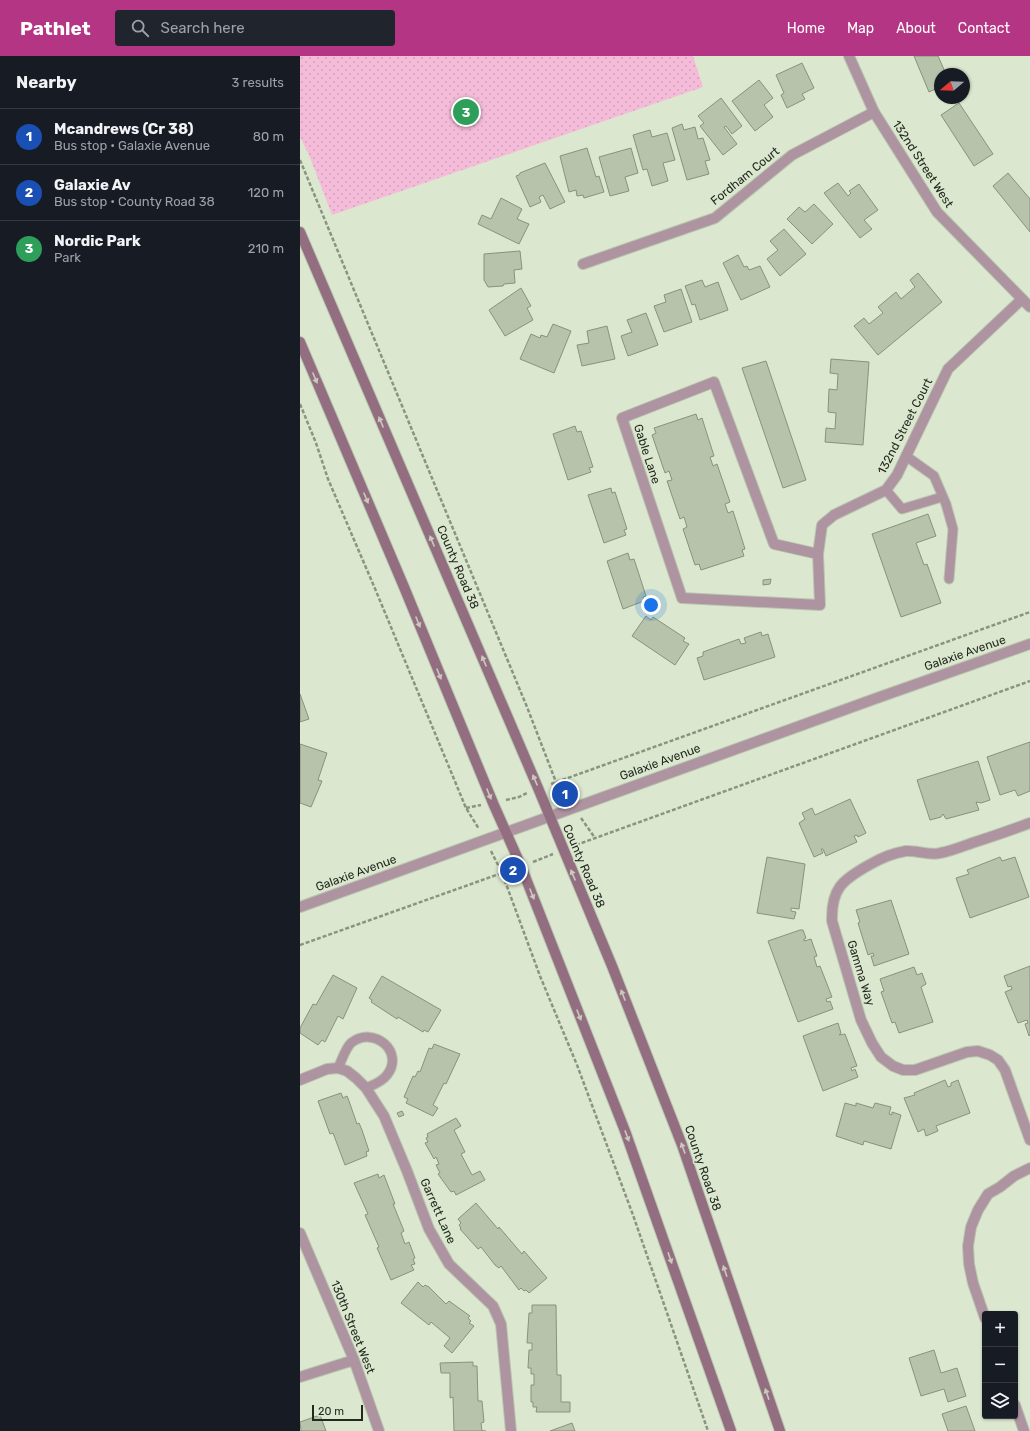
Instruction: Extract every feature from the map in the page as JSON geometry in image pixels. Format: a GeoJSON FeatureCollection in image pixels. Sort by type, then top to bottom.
{"type":"FeatureCollection","features":[{"type":"Feature","properties":{"kind":"main road","name":"County Road 38"},"geometry":{"type":"LineString","coordinates":[[300,232],[538,788],[612,966],[682,1145],[780,1431]]}},
{"type":"Feature","properties":{"kind":"main road"},"geometry":{"type":"LineString","coordinates":[[300,342],[401,580],[493,803],[521,866],[625,1131],[731,1431]]}},
{"type":"Feature","properties":{"kind":"street","name":"132nd Street West"},"geometry":{"type":"LineString","coordinates":[[849,56],[874,112],[937,212],[1030,307]]}},
{"type":"Feature","properties":{"kind":"street","name":"Fordham Court"},"geometry":{"type":"LineString","coordinates":[[583,264],[715,218],[792,155],[874,112]]}},
{"type":"Feature","properties":{"kind":"street","name":"132nd Street Court"},"geometry":{"type":"LineString","coordinates":[[820,605],[818,554],[822,525],[834,515],[886,490],[906,456],[948,369],[1022,299]]}},
{"type":"Feature","properties":{"kind":"street","name":"Gable Lane"},"geometry":{"type":"LineString","coordinates":[[818,554],[774,544],[714,382],[622,418],[682,598],[820,605]]}},
{"type":"Feature","properties":{"kind":"street","name":"Galaxie Avenue"},"geometry":{"type":"LineString","coordinates":[[300,907],[549,816],[1030,644]]}},
{"type":"Feature","properties":{"kind":"street","name":"Gamma Way"},"geometry":{"type":"LineString","coordinates":[[1030,824],[937,854],[906,851],[882,858],[850,876],[841,885],[834,897],[831,907],[832,922],[861,1020],[872,1043],[881,1057],[893,1066],[903,1070],[914,1070],[967,1052],[978,1051],[990,1055],[998,1060],[1005,1070],[1030,1140]]}},
{"type":"Feature","properties":{"kind":"street"},"geometry":{"type":"LineString","coordinates":[[300,1080],[328,1069],[338,1068]]}},
{"type":"Feature","properties":{"kind":"street","name":"Garrett Lane"},"geometry":{"type":"LineString","coordinates":[[338,1068],[352,1074],[366,1088],[384,1116],[429,1229],[449,1264],[493,1306],[501,1324],[511,1431]]}},
{"type":"Feature","properties":{"kind":"street"},"geometry":{"type":"LineString","coordinates":[[983,1311],[973,1283],[969,1264],[968,1246],[971,1227],[978,1210],[988,1194],[1014,1176],[1030,1168]]}},
{"type":"Feature","properties":{"kind":"street","name":"130th Street West"},"geometry":{"type":"LineString","coordinates":[[300,1233],[354,1360],[379,1431]]}},
{"type":"Feature","properties":{"kind":"street"},"geometry":{"type":"LineString","coordinates":[[300,1377],[354,1360]]}},
{"type":"Feature","properties":{"kind":"street"},"geometry":{"type":"LineString","coordinates":[[1018,1412],[1026,1429]]}},
{"type":"Feature","properties":{"kind":"lane"},"geometry":{"type":"LineString","coordinates":[[906,456],[934,476],[942,496],[953,529],[949,579]]}},
{"type":"Feature","properties":{"kind":"lane"},"geometry":{"type":"LineString","coordinates":[[886,490],[902,509],[942,496]]}},
{"type":"Feature","properties":{"kind":"lane"},"geometry":{"type":"LineString","coordinates":[[338,1068],[345,1052],[351,1044],[365,1037],[375,1038],[387,1046],[392,1056],[391,1067],[387,1075],[379,1082],[366,1088]]}},
{"type":"Feature","properties":{"kind":"path"},"geometry":{"type":"LineString","coordinates":[[300,160],[524,700],[556,782]]}},
{"type":"Feature","properties":{"kind":"path"},"geometry":{"type":"LineString","coordinates":[[300,404],[316,443],[328,479],[376,590],[466,808],[519,797],[538,788],[1030,612]]}},
{"type":"Feature","properties":{"kind":"path"},"geometry":{"type":"LineString","coordinates":[[300,945],[1030,681]]}},
{"type":"Feature","properties":{"kind":"path"},"geometry":{"type":"LineString","coordinates":[[502,873],[540,976],[577,1065],[631,1208],[708,1431]]}},
{"type":"Feature","properties":{"kind":"shaded area"},"geometry":{"type":"Polygon","coordinates":[[[300,56],[693,56],[703,87],[332,215],[309,155],[300,137],[300,56]]]}},
{"type":"Feature","properties":{"kind":"building"},"geometry":{"type":"Polygon","coordinates":[[[914,56],[938,56],[943,68],[934,68],[934,90],[929,92],[914,56]]]}},
{"type":"Feature","properties":{"kind":"building"},"geometry":{"type":"Polygon","coordinates":[[[802,63],[814,88],[802,94],[805,99],[787,108],[781,95],[784,93],[776,75],[802,63]]]}},
{"type":"Feature","properties":{"kind":"building"},"geometry":{"type":"Polygon","coordinates":[[[759,80],[773,98],[764,105],[773,117],[755,131],[732,101],[759,80]]]}},
{"type":"Feature","properties":{"kind":"building"},"geometry":{"type":"Polygon","coordinates":[[[721,98],[742,126],[732,134],[726,126],[724,127],[737,144],[723,155],[700,126],[704,123],[698,116],[721,98]]]}},
{"type":"Feature","properties":{"kind":"building"},"geometry":{"type":"Polygon","coordinates":[[[960,104],[993,154],[974,166],[941,115],[960,104]]]}},
{"type":"Feature","properties":{"kind":"building"},"geometry":{"type":"Polygon","coordinates":[[[682,124],[684,130],[695,127],[698,139],[703,138],[710,160],[705,161],[709,174],[687,180],[672,128],[682,124]]]}},
{"type":"Feature","properties":{"kind":"building"},"geometry":{"type":"Polygon","coordinates":[[[650,130],[652,137],[667,133],[675,160],[663,163],[668,181],[652,186],[647,169],[643,170],[633,135],[650,130]]]}},
{"type":"Feature","properties":{"kind":"building"},"geometry":{"type":"Polygon","coordinates":[[[587,148],[596,177],[599,176],[604,192],[584,198],[583,195],[577,196],[576,190],[569,192],[560,156],[587,148]]]}},
{"type":"Feature","properties":{"kind":"building"},"geometry":{"type":"Polygon","coordinates":[[[631,148],[638,173],[625,177],[629,191],[610,196],[599,157],[631,148]]]}},
{"type":"Feature","properties":{"kind":"building"},"geometry":{"type":"Polygon","coordinates":[[[545,163],[565,202],[550,209],[543,195],[539,197],[541,202],[530,207],[516,176],[545,163]]]}},
{"type":"Feature","properties":{"kind":"building"},"geometry":{"type":"Polygon","coordinates":[[[1008,173],[1030,199],[1030,232],[993,186],[1008,173]]]}},
{"type":"Feature","properties":{"kind":"building"},"geometry":{"type":"Polygon","coordinates":[[[838,183],[848,196],[851,193],[849,191],[859,184],[878,210],[864,220],[872,229],[860,238],[824,193],[838,183]]]}},
{"type":"Feature","properties":{"kind":"building"},"geometry":{"type":"Polygon","coordinates":[[[501,198],[522,209],[517,219],[529,224],[519,244],[478,224],[482,215],[491,219],[501,198]]]}},
{"type":"Feature","properties":{"kind":"building"},"geometry":{"type":"Polygon","coordinates":[[[814,204],[833,224],[812,244],[787,219],[799,207],[805,212],[814,204]]]}},
{"type":"Feature","properties":{"kind":"building"},"geometry":{"type":"Polygon","coordinates":[[[784,229],[806,254],[780,276],[767,259],[778,250],[770,241],[784,229]]]}},
{"type":"Feature","properties":{"kind":"building"},"geometry":{"type":"Polygon","coordinates":[[[520,251],[522,269],[514,270],[515,283],[504,284],[503,286],[488,287],[484,280],[484,254],[520,251]]]}},
{"type":"Feature","properties":{"kind":"building"},"geometry":{"type":"Polygon","coordinates":[[[738,255],[744,267],[747,266],[749,270],[760,266],[770,287],[741,300],[723,263],[738,255]]]}},
{"type":"Feature","properties":{"kind":"building"},"geometry":{"type":"Polygon","coordinates":[[[918,273],[942,302],[878,355],[854,326],[864,318],[869,324],[883,313],[878,307],[896,292],[901,299],[915,287],[910,280],[918,273]]]}},
{"type":"Feature","properties":{"kind":"building"},"geometry":{"type":"Polygon","coordinates":[[[702,280],[705,287],[718,282],[728,310],[700,320],[695,304],[692,305],[685,286],[702,280]]]}},
{"type":"Feature","properties":{"kind":"building"},"geometry":{"type":"Polygon","coordinates":[[[521,288],[531,306],[527,308],[533,320],[505,336],[489,310],[521,288]]]}},
{"type":"Feature","properties":{"kind":"building"},"geometry":{"type":"Polygon","coordinates":[[[681,289],[692,322],[664,332],[654,306],[666,302],[664,295],[681,289]]]}},
{"type":"Feature","properties":{"kind":"building"},"geometry":{"type":"Polygon","coordinates":[[[646,313],[658,345],[628,356],[621,336],[632,332],[627,320],[646,313]]]}},
{"type":"Feature","properties":{"kind":"building"},"geometry":{"type":"Polygon","coordinates":[[[553,324],[571,331],[554,373],[520,359],[531,334],[540,338],[541,335],[547,337],[553,324]]]}},
{"type":"Feature","properties":{"kind":"building"},"geometry":{"type":"Polygon","coordinates":[[[607,326],[615,359],[582,366],[577,345],[589,343],[587,331],[607,326]]]}},
{"type":"Feature","properties":{"kind":"building"},"geometry":{"type":"Polygon","coordinates":[[[831,359],[869,362],[863,445],[825,442],[826,428],[835,429],[836,413],[828,412],[829,389],[837,390],[838,374],[830,373],[831,359]]]}},
{"type":"Feature","properties":{"kind":"building"},"geometry":{"type":"Polygon","coordinates":[[[766,361],[806,480],[783,488],[742,368],[766,361]]]}},
{"type":"Feature","properties":{"kind":"building"},"geometry":{"type":"Polygon","coordinates":[[[696,414],[698,420],[702,418],[714,456],[710,457],[713,466],[717,464],[730,502],[725,504],[728,513],[733,511],[745,549],[742,550],[744,556],[701,570],[699,564],[695,565],[683,529],[687,527],[684,517],[680,519],[667,481],[672,480],[669,471],[665,473],[652,435],[656,433],[654,428],[696,414]]]}},
{"type":"Feature","properties":{"kind":"building"},"geometry":{"type":"Polygon","coordinates":[[[575,426],[577,432],[581,431],[593,467],[589,468],[591,472],[568,480],[553,434],[575,426]]]}},
{"type":"Feature","properties":{"kind":"building"},"geometry":{"type":"Polygon","coordinates":[[[611,488],[612,493],[615,492],[627,529],[624,530],[626,535],[604,543],[588,495],[611,488]]]}},
{"type":"Feature","properties":{"kind":"building"},"geometry":{"type":"Polygon","coordinates":[[[928,514],[936,536],[916,543],[924,565],[927,564],[941,603],[901,617],[872,534],[928,514]]]}},
{"type":"Feature","properties":{"kind":"building"},"geometry":{"type":"Polygon","coordinates":[[[628,553],[630,560],[634,559],[646,596],[643,597],[644,601],[623,609],[607,561],[628,553]]]}},
{"type":"Feature","properties":{"kind":"building"},"geometry":{"type":"Polygon","coordinates":[[[771,579],[770,584],[763,585],[763,580],[771,579]]]}},
{"type":"Feature","properties":{"kind":"building"},"geometry":{"type":"Polygon","coordinates":[[[646,616],[651,620],[653,617],[685,638],[683,641],[689,644],[675,665],[632,636],[646,616]]]}},
{"type":"Feature","properties":{"kind":"building"},"geometry":{"type":"Polygon","coordinates":[[[761,632],[762,636],[768,634],[775,657],[704,680],[697,658],[703,656],[703,652],[739,639],[741,644],[746,643],[744,638],[761,632]]]}},
{"type":"Feature","properties":{"kind":"building"},"geometry":{"type":"Polygon","coordinates":[[[300,694],[309,719],[300,722],[300,694]]]}},
{"type":"Feature","properties":{"kind":"building"},"geometry":{"type":"Polygon","coordinates":[[[1030,742],[1030,791],[1018,796],[1015,790],[1000,795],[987,757],[1030,742]]]}},
{"type":"Feature","properties":{"kind":"building"},"geometry":{"type":"Polygon","coordinates":[[[300,744],[327,753],[318,780],[322,781],[311,807],[300,803],[300,744]]]}},
{"type":"Feature","properties":{"kind":"building"},"geometry":{"type":"Polygon","coordinates":[[[978,761],[990,800],[981,803],[976,802],[979,810],[946,819],[943,814],[941,817],[930,820],[917,780],[978,761]]]}},
{"type":"Feature","properties":{"kind":"building"},"geometry":{"type":"Polygon","coordinates":[[[850,799],[866,833],[858,837],[857,835],[854,836],[857,842],[826,856],[823,849],[821,849],[823,853],[814,857],[799,823],[805,819],[802,813],[812,808],[815,815],[850,799]]]}},
{"type":"Feature","properties":{"kind":"building"},"geometry":{"type":"Polygon","coordinates":[[[767,857],[805,864],[799,909],[791,908],[791,911],[796,912],[794,919],[757,913],[767,857]]]}},
{"type":"Feature","properties":{"kind":"building"},"geometry":{"type":"Polygon","coordinates":[[[1000,857],[1002,861],[1015,857],[1029,897],[970,918],[956,878],[969,874],[967,870],[1000,857]]]}},
{"type":"Feature","properties":{"kind":"building"},"geometry":{"type":"Polygon","coordinates":[[[891,900],[909,954],[874,966],[871,956],[874,956],[873,953],[868,955],[858,923],[860,922],[856,910],[891,900]]]}},
{"type":"Feature","properties":{"kind":"building"},"geometry":{"type":"Polygon","coordinates":[[[803,930],[806,938],[804,941],[811,939],[817,956],[814,957],[817,967],[820,966],[832,997],[826,999],[827,1002],[830,1001],[833,1009],[798,1022],[768,941],[803,930]]]}},
{"type":"Feature","properties":{"kind":"building"},"geometry":{"type":"Polygon","coordinates":[[[1030,966],[1029,1036],[1025,1024],[1028,1023],[1027,1020],[1018,1023],[1005,992],[1012,989],[1011,986],[1008,987],[1004,976],[1030,966]]]}},
{"type":"Feature","properties":{"kind":"building"},"geometry":{"type":"Polygon","coordinates":[[[914,967],[917,975],[922,973],[926,984],[921,987],[933,1022],[899,1033],[895,1022],[892,1023],[881,992],[884,991],[880,979],[914,967]]]}},
{"type":"Feature","properties":{"kind":"building"},"geometry":{"type":"Polygon","coordinates":[[[333,975],[357,988],[343,1019],[338,1016],[325,1042],[322,1040],[318,1045],[300,1033],[300,1028],[313,1004],[316,1005],[333,975]]]}},
{"type":"Feature","properties":{"kind":"building"},"geometry":{"type":"Polygon","coordinates":[[[382,976],[441,1010],[428,1032],[424,1030],[423,1032],[398,1017],[397,1019],[371,1002],[372,1000],[369,998],[382,976]]]}},
{"type":"Feature","properties":{"kind":"building"},"geometry":{"type":"Polygon","coordinates":[[[838,1023],[841,1033],[839,1035],[845,1034],[857,1066],[851,1068],[852,1071],[855,1069],[858,1077],[823,1091],[803,1036],[838,1023]]]}},
{"type":"Feature","properties":{"kind":"building"},"geometry":{"type":"Polygon","coordinates":[[[434,1044],[460,1054],[446,1084],[444,1083],[433,1105],[438,1108],[433,1116],[406,1103],[408,1099],[404,1097],[413,1076],[415,1077],[418,1071],[420,1072],[429,1048],[432,1049],[434,1044]]]}},
{"type":"Feature","properties":{"kind":"building"},"geometry":{"type":"Polygon","coordinates":[[[945,1080],[948,1087],[951,1086],[951,1083],[958,1080],[970,1113],[936,1126],[938,1131],[926,1136],[924,1129],[918,1132],[904,1098],[915,1095],[914,1093],[945,1080]]]}},
{"type":"Feature","properties":{"kind":"building"},"geometry":{"type":"Polygon","coordinates":[[[341,1093],[343,1098],[347,1096],[357,1124],[359,1123],[362,1130],[369,1151],[366,1152],[367,1156],[345,1165],[333,1133],[330,1134],[318,1101],[341,1093]]]}},
{"type":"Feature","properties":{"kind":"building"},"geometry":{"type":"Polygon","coordinates":[[[845,1103],[856,1106],[856,1103],[873,1108],[875,1103],[891,1107],[889,1114],[892,1115],[892,1112],[901,1115],[891,1149],[864,1141],[863,1145],[836,1136],[845,1103]]]}},
{"type":"Feature","properties":{"kind":"building"},"geometry":{"type":"Polygon","coordinates":[[[402,1111],[404,1115],[399,1117],[397,1113],[402,1111]]]}},
{"type":"Feature","properties":{"kind":"building"},"geometry":{"type":"Polygon","coordinates":[[[456,1118],[461,1126],[454,1130],[465,1152],[461,1154],[472,1175],[480,1171],[485,1180],[456,1195],[454,1191],[451,1192],[438,1174],[440,1173],[436,1165],[439,1164],[436,1157],[434,1159],[425,1143],[428,1142],[426,1138],[428,1137],[427,1134],[456,1118]]]}},
{"type":"Feature","properties":{"kind":"building"},"geometry":{"type":"Polygon","coordinates":[[[378,1174],[379,1178],[384,1175],[395,1204],[393,1204],[404,1231],[401,1233],[405,1244],[409,1242],[415,1258],[413,1259],[415,1264],[411,1265],[414,1270],[391,1280],[365,1215],[368,1214],[354,1183],[378,1174]]]}},
{"type":"Feature","properties":{"kind":"building"},"geometry":{"type":"Polygon","coordinates":[[[476,1203],[498,1229],[499,1227],[522,1254],[524,1251],[547,1278],[529,1293],[521,1288],[519,1290],[501,1266],[499,1268],[495,1265],[481,1247],[478,1249],[460,1229],[461,1228],[459,1225],[461,1223],[458,1219],[476,1203]]]}},
{"type":"Feature","properties":{"kind":"building"},"geometry":{"type":"Polygon","coordinates":[[[418,1282],[423,1287],[425,1285],[429,1287],[446,1304],[449,1301],[470,1316],[468,1318],[471,1321],[469,1323],[474,1326],[452,1353],[444,1346],[450,1338],[431,1322],[429,1325],[401,1303],[418,1282]]]}},
{"type":"Feature","properties":{"kind":"building"},"geometry":{"type":"Polygon","coordinates":[[[532,1305],[556,1305],[557,1375],[561,1375],[561,1402],[570,1402],[570,1412],[536,1412],[537,1407],[533,1407],[533,1402],[531,1402],[531,1385],[534,1385],[534,1374],[531,1374],[531,1368],[528,1368],[529,1350],[532,1350],[532,1343],[527,1343],[529,1313],[532,1313],[532,1305]]]}},
{"type":"Feature","properties":{"kind":"building"},"geometry":{"type":"Polygon","coordinates":[[[934,1350],[941,1373],[957,1368],[966,1396],[948,1402],[944,1389],[921,1396],[909,1358],[934,1350]]]}},
{"type":"Feature","properties":{"kind":"building"},"geometry":{"type":"Polygon","coordinates":[[[473,1362],[473,1366],[477,1366],[478,1401],[482,1401],[484,1422],[481,1423],[482,1431],[454,1431],[453,1397],[450,1398],[450,1373],[441,1373],[440,1363],[473,1362]]]}},
{"type":"Feature","properties":{"kind":"building"},"geometry":{"type":"Polygon","coordinates":[[[966,1406],[975,1431],[948,1431],[942,1414],[966,1406]]]}},
{"type":"Feature","properties":{"kind":"building"},"geometry":{"type":"Polygon","coordinates":[[[320,1415],[326,1431],[301,1431],[300,1422],[320,1415]]]}},
{"type":"Feature","properties":{"kind":"building"},"geometry":{"type":"Polygon","coordinates":[[[572,1423],[575,1431],[550,1431],[572,1423]]]}},
{"type":"Feature","properties":{"kind":"place","name":"Nordic Park"},"geometry":{"type":"Point","coordinates":[466,112]}},
{"type":"Feature","properties":{"kind":"place","name":"Mcandrews (Cr 38)"},"geometry":{"type":"Point","coordinates":[565,794]}},
{"type":"Feature","properties":{"kind":"place","name":"Galaxie Av"},"geometry":{"type":"Point","coordinates":[513,870]}}]}
